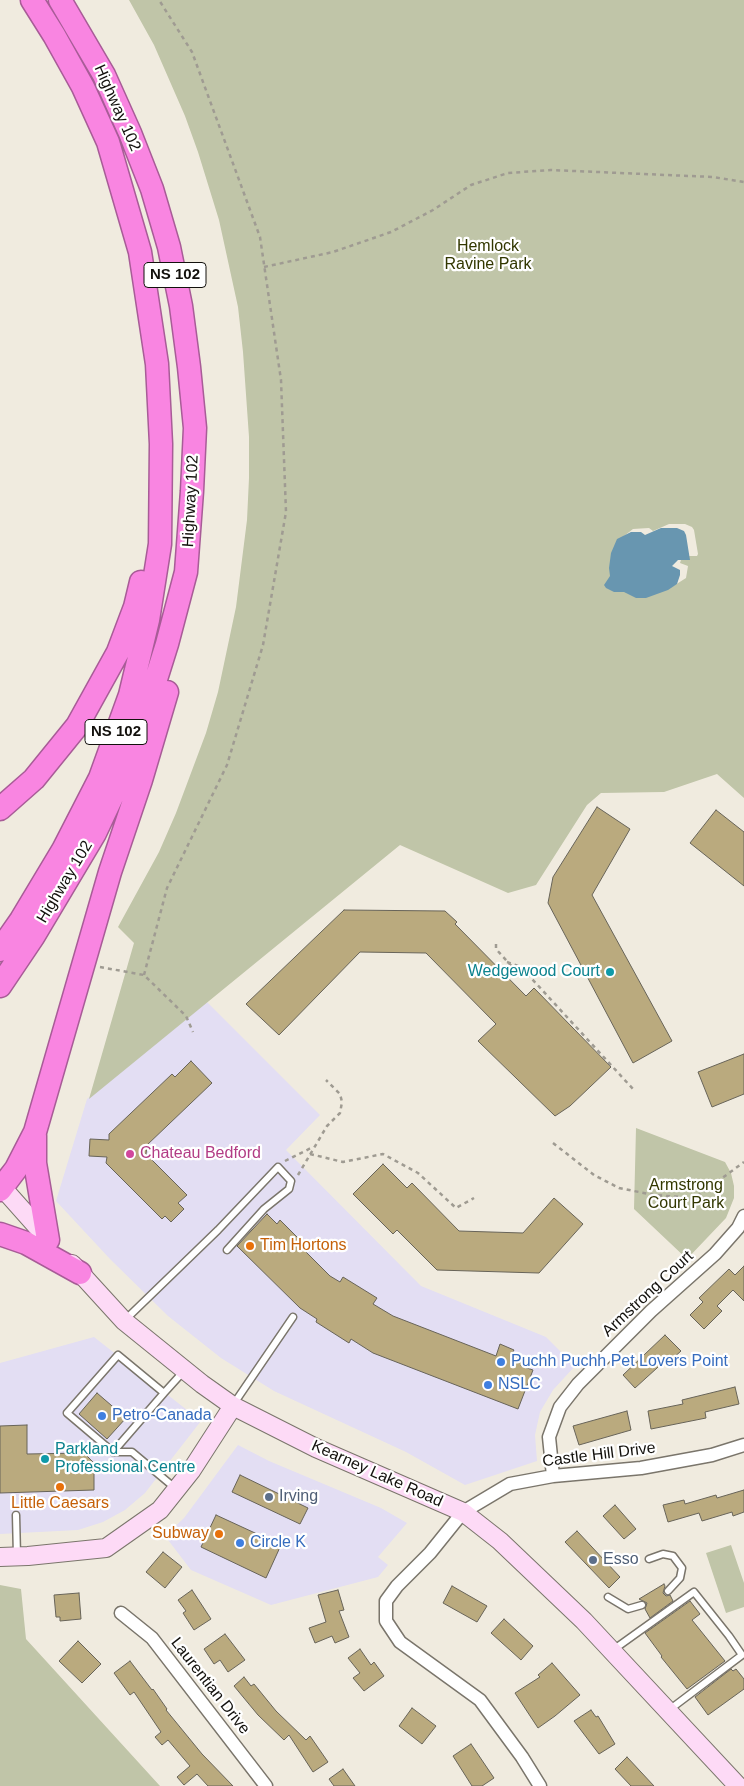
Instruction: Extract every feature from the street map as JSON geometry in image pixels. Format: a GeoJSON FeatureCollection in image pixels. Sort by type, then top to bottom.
{"type":"FeatureCollection","features":[{"type":"Feature","properties":{"kind":"highway","name":"Highway 102"},"geometry":{"type":"LineString","coordinates":[[0,950],[21,920],[63,850],[100,778],[130,695],[148,620],[160,544],[159,491],[161,444],[158,364],[140,252],[125,195],[108,142],[83,87],[54,34],[32,0]]}},
{"type":"Feature","properties":{"kind":"highway","name":"Highway 102"},"geometry":{"type":"LineString","coordinates":[[0,986],[33,937],[94,833],[119,782],[140,730],[167,644],[186,572],[192,491],[195,428],[181,306],[171,256],[152,189],[130,133],[104,75],[60,0]]}},
{"type":"Feature","properties":{"kind":"highway"},"geometry":{"type":"LineString","coordinates":[[0,809],[34,779],[77,726],[118,652],[135,607],[144,572],[159,491]]}},
{"type":"Feature","properties":{"kind":"highway"},"geometry":{"type":"LineString","coordinates":[[1,1187],[16,1169],[35,1132],[110,872],[141,780],[165,700],[178,638],[186,572]]}},
{"type":"Feature","properties":{"kind":"highway"},"geometry":{"type":"LineString","coordinates":[[35,1132],[35,1163],[48,1240]]}},
{"type":"Feature","properties":{"kind":"highway"},"geometry":{"type":"LineString","coordinates":[[0,1234],[26,1244],[80,1273]]}},
{"type":"Feature","properties":{"kind":"main road","name":"Kearney Lake Road"},"geometry":{"type":"LineString","coordinates":[[1,1187],[124,1321],[184,1370],[233,1406],[316,1448],[463,1512],[500,1541],[584,1621],[738,1786]]}},
{"type":"Feature","properties":{"kind":"main road"},"geometry":{"type":"LineString","coordinates":[[9,1557],[106,1548],[160,1510],[177,1491],[233,1406]]}},
{"type":"Feature","properties":{"kind":"street","name":"Armstrong Court"},"geometry":{"type":"LineString","coordinates":[[553,1476],[549,1437],[560,1407],[578,1384],[631,1331],[715,1254],[738,1228],[744,1216]]}},
{"type":"Feature","properties":{"kind":"street","name":"Castle Hill Drive"},"geometry":{"type":"LineString","coordinates":[[463,1512],[510,1484],[553,1476],[641,1468],[712,1455],[744,1445]]}},
{"type":"Feature","properties":{"kind":"street"},"geometry":{"type":"LineString","coordinates":[[463,1512],[430,1553],[396,1586],[386,1601],[386,1621],[400,1642],[480,1700],[522,1757],[540,1786]]}},
{"type":"Feature","properties":{"kind":"street","name":"Laurentian Drive"},"geometry":{"type":"LineString","coordinates":[[121,1613],[152,1638],[266,1786]]}},
{"type":"Feature","properties":{"kind":"lane"},"geometry":{"type":"LineString","coordinates":[[124,1321],[218,1230],[278,1167],[291,1181],[289,1189],[264,1209],[227,1250]]}},
{"type":"Feature","properties":{"kind":"lane"},"geometry":{"type":"LineString","coordinates":[[233,1406],[293,1318]]}},
{"type":"Feature","properties":{"kind":"lane"},"geometry":{"type":"LineString","coordinates":[[164,1393],[118,1355],[67,1413],[114,1452],[132,1452],[177,1491]]}},
{"type":"Feature","properties":{"kind":"lane"},"geometry":{"type":"LineString","coordinates":[[114,1452],[184,1370]]}},
{"type":"Feature","properties":{"kind":"lane"},"geometry":{"type":"LineString","coordinates":[[9,1557],[16,1515]]}},
{"type":"Feature","properties":{"kind":"lane"},"geometry":{"type":"LineString","coordinates":[[649,1559],[663,1554],[673,1556],[682,1568],[680,1578],[668,1591]]}},
{"type":"Feature","properties":{"kind":"lane"},"geometry":{"type":"LineString","coordinates":[[612,1651],[694,1592],[742,1655],[668,1711]]}},
{"type":"Feature","properties":{"kind":"lane"},"geometry":{"type":"LineString","coordinates":[[608,1597],[628,1609],[642,1605]]}},
{"type":"Feature","properties":{"kind":"path"},"geometry":{"type":"LineString","coordinates":[[144,975],[167,888],[227,764],[263,645],[286,512],[281,380],[260,237],[192,52],[159,0]]}},
{"type":"Feature","properties":{"kind":"path"},"geometry":{"type":"LineString","coordinates":[[264,268],[333,252],[392,232],[433,210],[471,185],[508,173],[551,170],[712,177],[744,182]]}},
{"type":"Feature","properties":{"kind":"path"},"geometry":{"type":"LineString","coordinates":[[496,944],[496,949],[515,970],[515,977]]}},
{"type":"Feature","properties":{"kind":"path"},"geometry":{"type":"LineString","coordinates":[[507,962],[521,967],[633,1090]]}},
{"type":"Feature","properties":{"kind":"path"},"geometry":{"type":"LineString","coordinates":[[84,963],[144,975],[186,1016],[193,1032]]}},
{"type":"Feature","properties":{"kind":"path"},"geometry":{"type":"LineString","coordinates":[[291,1181],[300,1172],[327,1126],[340,1113],[342,1102],[340,1094],[326,1080]]}},
{"type":"Feature","properties":{"kind":"path"},"geometry":{"type":"LineString","coordinates":[[553,1143],[594,1175],[619,1188],[654,1195],[695,1198],[744,1162]]}},
{"type":"Feature","properties":{"kind":"path"},"geometry":{"type":"LineString","coordinates":[[278,1167],[288,1158],[314,1146]]}},
{"type":"Feature","properties":{"kind":"path"},"geometry":{"type":"LineString","coordinates":[[310,1154],[343,1162],[383,1154],[418,1173],[456,1208],[474,1198]]}},
{"type":"Feature","properties":{"kind":"shaded area"},"geometry":{"type":"Polygon","coordinates":[[[207,1002],[320,1115],[286,1150],[421,1286],[546,1337],[575,1366],[553,1390],[540,1412],[535,1435],[537,1461],[465,1485],[406,1452],[274,1391],[221,1358],[168,1316],[110,1259],[56,1201],[87,1099],[207,1002]]]}},
{"type":"Feature","properties":{"kind":"shaded area"},"geometry":{"type":"Polygon","coordinates":[[[94,1337],[201,1421],[145,1493],[125,1510],[103,1522],[78,1530],[0,1534],[0,1363],[94,1337]]]}},
{"type":"Feature","properties":{"kind":"shaded area"},"geometry":{"type":"Polygon","coordinates":[[[238,1445],[269,1461],[381,1508],[407,1523],[378,1557],[388,1565],[378,1577],[271,1605],[191,1570],[165,1536],[184,1518],[238,1445]]]}},
{"type":"Feature","properties":{"kind":"green space","name":"Hemlock Ravine Park"},"geometry":{"type":"Polygon","coordinates":[[[129,0],[744,0],[744,798],[717,774],[664,792],[601,793],[587,805],[536,885],[508,893],[400,845],[89,1099],[134,943],[118,927],[159,852],[176,813],[206,733],[218,692],[236,607],[247,520],[249,437],[238,307],[219,220],[198,152],[185,116],[154,45],[129,0]],[[669,524],[653,531],[649,528],[633,529],[624,536],[665,589],[686,578],[688,566],[680,563],[681,560],[689,556],[697,556],[698,554],[694,530],[685,524],[669,524]]]}},
{"type":"Feature","properties":{"kind":"green space","name":"Armstrong Court Park"},"geometry":{"type":"Polygon","coordinates":[[[636,1128],[725,1162],[731,1173],[734,1198],[726,1218],[687,1259],[634,1209],[636,1128]]]}},
{"type":"Feature","properties":{"kind":"green space"},"geometry":{"type":"Polygon","coordinates":[[[731,1545],[744,1583],[744,1607],[726,1613],[706,1553],[731,1545]]]}},
{"type":"Feature","properties":{"kind":"green space"},"geometry":{"type":"Polygon","coordinates":[[[0,1585],[21,1589],[26,1639],[160,1786],[0,1786],[0,1585]]]}},
{"type":"Feature","properties":{"kind":"water"},"geometry":{"type":"Polygon","coordinates":[[[661,528],[677,528],[684,531],[686,535],[690,560],[678,560],[672,566],[680,570],[677,584],[668,590],[646,598],[636,598],[624,592],[614,592],[606,588],[604,585],[610,576],[611,553],[617,539],[631,532],[641,532],[645,535],[661,528]]]}},
{"type":"Feature","properties":{"kind":"building","name":"Wedgewood Court"},"geometry":{"type":"Polygon","coordinates":[[[597,807],[630,829],[592,895],[672,1041],[633,1063],[548,903],[553,877],[597,807]]]}},
{"type":"Feature","properties":{"kind":"building"},"geometry":{"type":"Polygon","coordinates":[[[716,810],[744,832],[744,886],[690,843],[716,810]]]}},
{"type":"Feature","properties":{"kind":"building"},"geometry":{"type":"Polygon","coordinates":[[[344,910],[445,911],[457,922],[455,924],[526,996],[534,988],[611,1067],[570,1106],[555,1116],[478,1041],[496,1024],[426,953],[360,952],[279,1035],[246,1004],[344,910]]]}},
{"type":"Feature","properties":{"kind":"building"},"geometry":{"type":"Polygon","coordinates":[[[744,1054],[744,1094],[712,1107],[698,1072],[744,1054]]]}},
{"type":"Feature","properties":{"kind":"building"},"geometry":{"type":"Polygon","coordinates":[[[191,1061],[212,1083],[147,1145],[146,1154],[187,1195],[178,1203],[184,1209],[171,1222],[165,1216],[162,1219],[106,1163],[107,1157],[89,1156],[90,1139],[109,1140],[109,1134],[172,1074],[175,1077],[191,1061]]]}},
{"type":"Feature","properties":{"kind":"building"},"geometry":{"type":"Polygon","coordinates":[[[383,1164],[407,1188],[412,1183],[459,1231],[523,1233],[554,1198],[583,1224],[539,1273],[437,1270],[397,1230],[393,1234],[353,1194],[383,1164]]]}},
{"type":"Feature","properties":{"kind":"building"},"geometry":{"type":"Polygon","coordinates":[[[267,1214],[277,1224],[280,1220],[299,1239],[296,1242],[330,1276],[340,1282],[343,1277],[377,1298],[373,1304],[393,1316],[496,1356],[500,1344],[514,1350],[511,1355],[523,1360],[521,1366],[533,1370],[518,1409],[373,1353],[351,1339],[349,1343],[316,1322],[317,1319],[300,1308],[237,1246],[267,1214]]]}},
{"type":"Feature","properties":{"kind":"building"},"geometry":{"type":"Polygon","coordinates":[[[744,1266],[744,1301],[733,1290],[717,1306],[722,1311],[704,1329],[690,1315],[703,1302],[699,1298],[729,1269],[735,1275],[744,1266]]]}},
{"type":"Feature","properties":{"kind":"building"},"geometry":{"type":"Polygon","coordinates":[[[665,1335],[681,1351],[671,1360],[668,1358],[635,1388],[623,1375],[665,1335]]]}},
{"type":"Feature","properties":{"kind":"building"},"geometry":{"type":"Polygon","coordinates":[[[735,1387],[739,1404],[705,1412],[706,1418],[651,1429],[648,1411],[683,1404],[682,1400],[735,1387]]]}},
{"type":"Feature","properties":{"kind":"building","name":"Petro-Canada"},"geometry":{"type":"Polygon","coordinates":[[[97,1393],[126,1418],[107,1439],[79,1414],[97,1393]]]}},
{"type":"Feature","properties":{"kind":"building"},"geometry":{"type":"Polygon","coordinates":[[[627,1411],[631,1430],[579,1445],[573,1426],[627,1411]]]}},
{"type":"Feature","properties":{"kind":"building","name":"Parkland Professional Centre"},"geometry":{"type":"Polygon","coordinates":[[[27,1425],[27,1454],[84,1453],[94,1463],[94,1490],[0,1493],[0,1426],[27,1425]]]}},
{"type":"Feature","properties":{"kind":"building"},"geometry":{"type":"Polygon","coordinates":[[[240,1475],[308,1508],[300,1524],[232,1492],[240,1475]]]}},
{"type":"Feature","properties":{"kind":"building"},"geometry":{"type":"Polygon","coordinates":[[[744,1490],[744,1512],[733,1516],[732,1512],[702,1521],[699,1513],[668,1522],[663,1505],[684,1500],[685,1504],[716,1495],[717,1498],[744,1490]]]}},
{"type":"Feature","properties":{"kind":"building","name":"Esso"},"geometry":{"type":"Polygon","coordinates":[[[615,1505],[636,1529],[624,1539],[603,1516],[615,1505]]]}},
{"type":"Feature","properties":{"kind":"building"},"geometry":{"type":"Polygon","coordinates":[[[216,1515],[281,1545],[266,1578],[201,1547],[216,1515]]]}},
{"type":"Feature","properties":{"kind":"building","name":"Esso"},"geometry":{"type":"Polygon","coordinates":[[[577,1531],[620,1577],[609,1588],[565,1542],[577,1531]]]}},
{"type":"Feature","properties":{"kind":"building"},"geometry":{"type":"Polygon","coordinates":[[[163,1552],[182,1567],[165,1588],[146,1572],[163,1552]]]}},
{"type":"Feature","properties":{"kind":"building"},"geometry":{"type":"Polygon","coordinates":[[[664,1584],[663,1593],[666,1596],[670,1595],[673,1601],[650,1618],[645,1609],[647,1603],[639,1599],[664,1584]]]}},
{"type":"Feature","properties":{"kind":"building"},"geometry":{"type":"Polygon","coordinates":[[[452,1586],[487,1606],[477,1622],[443,1603],[452,1586]]]}},
{"type":"Feature","properties":{"kind":"building"},"geometry":{"type":"Polygon","coordinates":[[[192,1590],[211,1619],[194,1630],[183,1613],[186,1611],[178,1600],[192,1590]]]}},
{"type":"Feature","properties":{"kind":"building"},"geometry":{"type":"Polygon","coordinates":[[[338,1590],[344,1610],[339,1611],[349,1637],[335,1643],[332,1636],[315,1643],[309,1628],[326,1622],[318,1595],[338,1590]]]}},
{"type":"Feature","properties":{"kind":"building"},"geometry":{"type":"Polygon","coordinates":[[[79,1593],[81,1619],[60,1621],[60,1617],[56,1617],[54,1595],[79,1593]]]}},
{"type":"Feature","properties":{"kind":"building"},"geometry":{"type":"Polygon","coordinates":[[[690,1601],[700,1614],[692,1620],[725,1661],[687,1689],[661,1657],[645,1633],[690,1601]]]}},
{"type":"Feature","properties":{"kind":"building"},"geometry":{"type":"Polygon","coordinates":[[[504,1619],[533,1646],[521,1660],[491,1633],[504,1619]]]}},
{"type":"Feature","properties":{"kind":"building"},"geometry":{"type":"Polygon","coordinates":[[[225,1634],[245,1660],[228,1672],[220,1660],[214,1664],[204,1649],[225,1634]]]}},
{"type":"Feature","properties":{"kind":"building"},"geometry":{"type":"Polygon","coordinates":[[[78,1641],[101,1664],[82,1683],[59,1661],[78,1641]]]}},
{"type":"Feature","properties":{"kind":"building"},"geometry":{"type":"Polygon","coordinates":[[[360,1649],[371,1665],[374,1662],[384,1676],[364,1691],[353,1678],[360,1673],[348,1658],[360,1649]]]}},
{"type":"Feature","properties":{"kind":"building"},"geometry":{"type":"Polygon","coordinates":[[[130,1661],[153,1689],[166,1710],[202,1754],[233,1786],[208,1786],[197,1774],[184,1785],[177,1777],[190,1766],[168,1740],[162,1745],[155,1737],[161,1732],[134,1692],[130,1695],[114,1673],[130,1661]]]}},
{"type":"Feature","properties":{"kind":"building"},"geometry":{"type":"Polygon","coordinates":[[[552,1663],[580,1695],[538,1728],[515,1693],[540,1677],[538,1675],[552,1663]]]}},
{"type":"Feature","properties":{"kind":"building"},"geometry":{"type":"Polygon","coordinates":[[[731,1669],[733,1671],[736,1669],[744,1679],[744,1689],[708,1715],[695,1697],[731,1669]]]}},
{"type":"Feature","properties":{"kind":"building"},"geometry":{"type":"Polygon","coordinates":[[[244,1677],[251,1686],[254,1684],[276,1711],[306,1740],[310,1736],[328,1762],[313,1772],[289,1735],[284,1740],[258,1715],[234,1686],[244,1677]]]}},
{"type":"Feature","properties":{"kind":"building"},"geometry":{"type":"Polygon","coordinates":[[[412,1708],[436,1726],[422,1744],[399,1726],[412,1708]]]}},
{"type":"Feature","properties":{"kind":"building"},"geometry":{"type":"Polygon","coordinates":[[[591,1710],[596,1717],[598,1716],[615,1744],[599,1754],[574,1721],[591,1710]]]}},
{"type":"Feature","properties":{"kind":"building"},"geometry":{"type":"Polygon","coordinates":[[[471,1744],[494,1778],[482,1786],[472,1786],[453,1756],[471,1744]]]}},
{"type":"Feature","properties":{"kind":"building"},"geometry":{"type":"Polygon","coordinates":[[[627,1757],[654,1786],[631,1786],[615,1769],[627,1757]]]}},
{"type":"Feature","properties":{"kind":"building"},"geometry":{"type":"Polygon","coordinates":[[[343,1769],[355,1786],[334,1786],[329,1779],[343,1769]]]}},
{"type":"Feature","properties":{"kind":"place","name":"Wedgewood Court"},"geometry":{"type":"Point","coordinates":[610,972]}},
{"type":"Feature","properties":{"kind":"place","name":"Chateau Bedford"},"geometry":{"type":"Point","coordinates":[130,1154]}},
{"type":"Feature","properties":{"kind":"place","name":"Tim Hortons"},"geometry":{"type":"Point","coordinates":[250,1246]}},
{"type":"Feature","properties":{"kind":"place","name":"Puchh Puchh Pet Lovers Point"},"geometry":{"type":"Point","coordinates":[501,1362]}},
{"type":"Feature","properties":{"kind":"place","name":"NSLC"},"geometry":{"type":"Point","coordinates":[488,1385]}},
{"type":"Feature","properties":{"kind":"place","name":"Petro-Canada"},"geometry":{"type":"Point","coordinates":[102,1416]}},
{"type":"Feature","properties":{"kind":"place","name":"Parkland Professional Centre"},"geometry":{"type":"Point","coordinates":[45,1459]}},
{"type":"Feature","properties":{"kind":"place","name":"Little Caesars"},"geometry":{"type":"Point","coordinates":[60,1487]}},
{"type":"Feature","properties":{"kind":"place","name":"Irving"},"geometry":{"type":"Point","coordinates":[269,1497]}},
{"type":"Feature","properties":{"kind":"place","name":"Subway"},"geometry":{"type":"Point","coordinates":[219,1534]}},
{"type":"Feature","properties":{"kind":"place","name":"Circle K"},"geometry":{"type":"Point","coordinates":[240,1543]}},
{"type":"Feature","properties":{"kind":"place","name":"Esso"},"geometry":{"type":"Point","coordinates":[593,1560]}}]}
